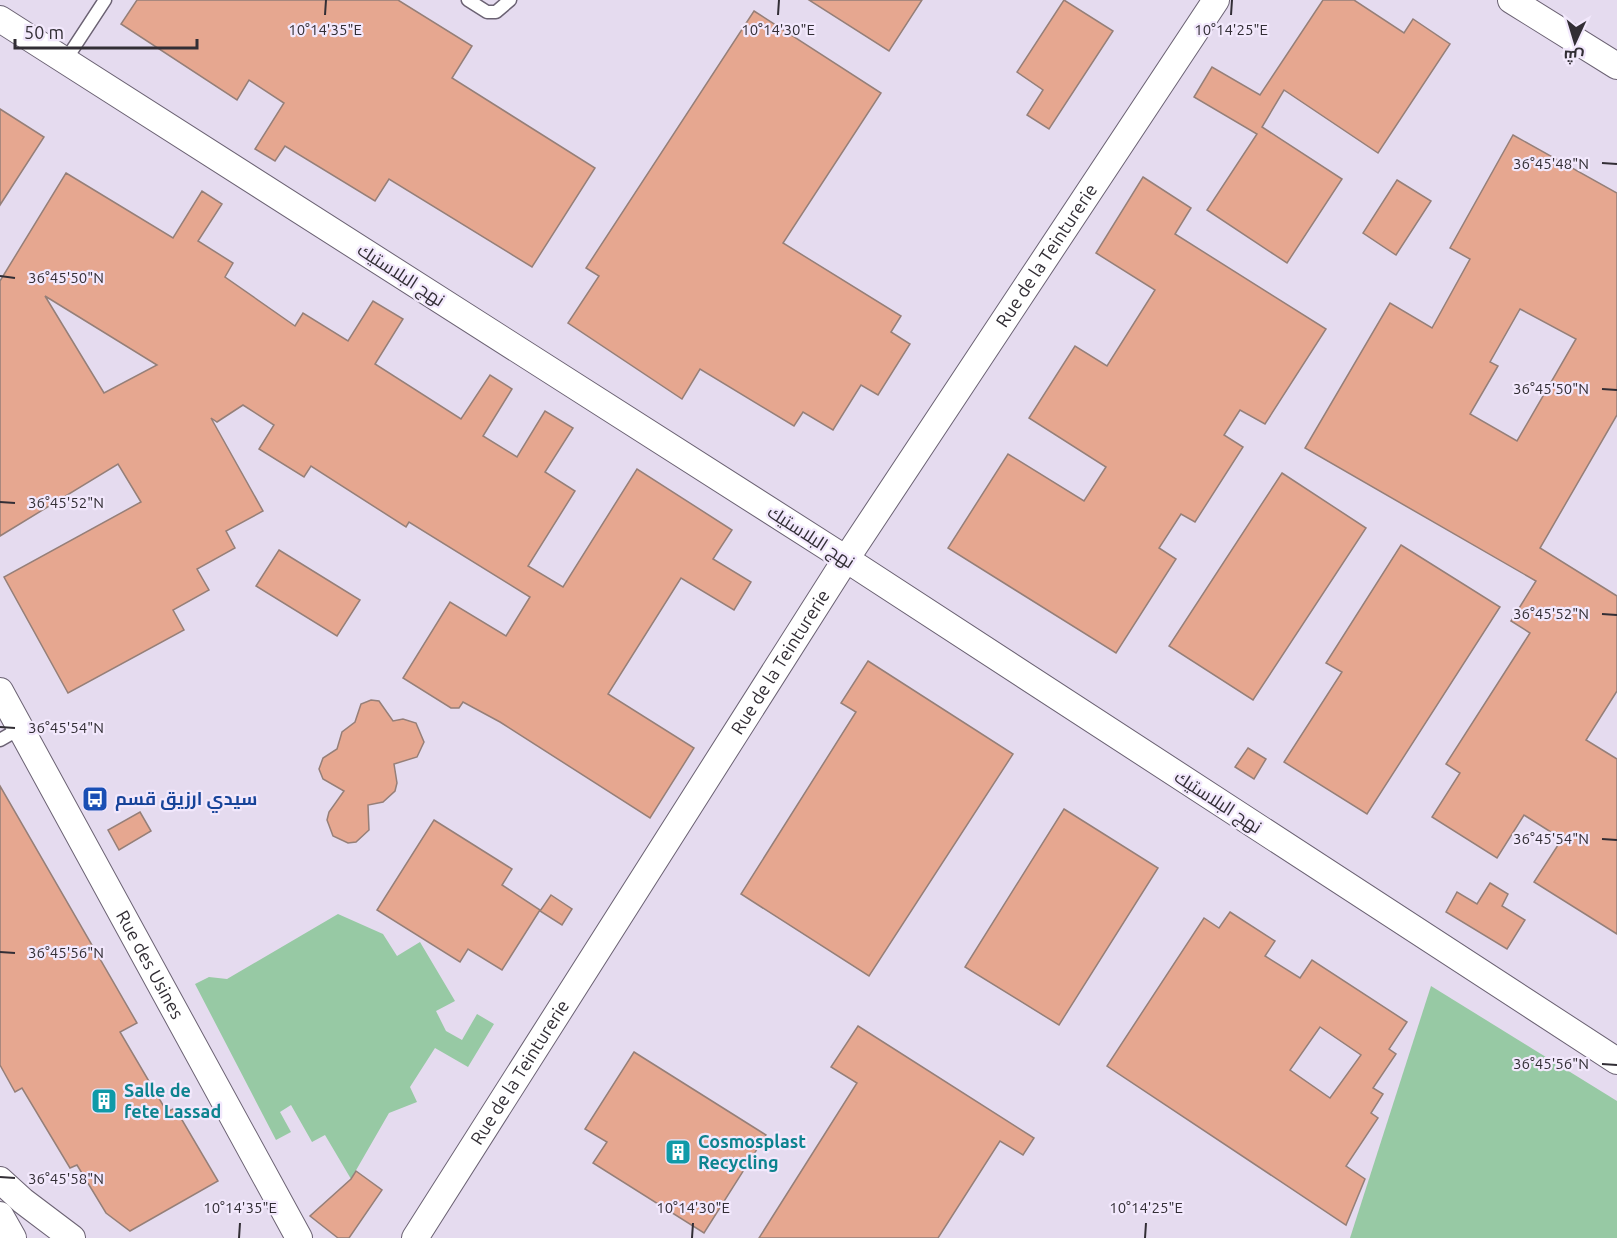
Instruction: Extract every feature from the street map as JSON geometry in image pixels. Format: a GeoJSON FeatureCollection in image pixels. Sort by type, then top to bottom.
{"type":"FeatureCollection","features":[{"type":"Feature","properties":{"kind":"street","name":"Rue de la Teinturerie"},"geometry":{"type":"LineString","coordinates":[[414,1238],[846,559],[1216,0]]}},
{"type":"Feature","properties":{"kind":"street"},"geometry":{"type":"LineString","coordinates":[[1511,0],[1617,66]]}},
{"type":"Feature","properties":{"kind":"street","name":"نهج البلاستيك"},"geometry":{"type":"LineString","coordinates":[[0,19],[846,559],[1617,1060]]}},
{"type":"Feature","properties":{"kind":"street","name":"Rue des Usines"},"geometry":{"type":"LineString","coordinates":[[0,691],[10,734],[299,1238]]}},
{"type":"Feature","properties":{"kind":"street"},"geometry":{"type":"LineString","coordinates":[[0,1180],[23,1201],[72,1238]]}},
{"type":"Feature","properties":{"kind":"street"},"geometry":{"type":"LineString","coordinates":[[0,1215],[13,1238]]}},
{"type":"Feature","properties":{"kind":"lane"},"geometry":{"type":"LineString","coordinates":[[65,61],[105,0]]}},
{"type":"Feature","properties":{"kind":"lane"},"geometry":{"type":"LineString","coordinates":[[468,0],[487,12],[496,12],[510,0]]}},
{"type":"Feature","properties":{"kind":"green space"},"geometry":{"type":"Polygon","coordinates":[[[338,914],[383,934],[397,956],[420,942],[455,1001],[436,1011],[446,1031],[462,1040],[477,1014],[494,1024],[468,1067],[435,1048],[410,1087],[417,1102],[389,1113],[351,1179],[325,1135],[312,1142],[291,1105],[280,1112],[291,1132],[276,1140],[195,984],[209,977],[227,979],[338,914]]]}},
{"type":"Feature","properties":{"kind":"green space"},"geometry":{"type":"Polygon","coordinates":[[[1431,986],[1617,1101],[1617,1238],[1350,1238],[1431,986]]]}},
{"type":"Feature","properties":{"kind":"building"},"geometry":{"type":"Polygon","coordinates":[[[137,0],[398,0],[472,46],[452,78],[595,168],[532,267],[389,179],[375,201],[285,146],[275,161],[255,149],[284,103],[249,80],[237,100],[121,24],[137,0]]]}},
{"type":"Feature","properties":{"kind":"building"},"geometry":{"type":"Polygon","coordinates":[[[809,0],[922,0],[889,51],[809,0]]]}},
{"type":"Feature","properties":{"kind":"building"},"geometry":{"type":"Polygon","coordinates":[[[1064,0],[1113,31],[1049,129],[1027,115],[1043,90],[1017,72],[1064,0]]]}},
{"type":"Feature","properties":{"kind":"building"},"geometry":{"type":"Polygon","coordinates":[[[1323,0],[1354,0],[1404,33],[1413,19],[1450,44],[1378,153],[1284,90],[1262,127],[1342,179],[1287,263],[1207,210],[1257,134],[1194,97],[1212,67],[1260,95],[1323,0]]]}},
{"type":"Feature","properties":{"kind":"building"},"geometry":{"type":"Polygon","coordinates":[[[754,11],[881,93],[783,243],[901,316],[891,332],[910,344],[878,395],[861,385],[833,430],[803,412],[794,426],[700,369],[682,399],[568,323],[599,276],[586,268],[754,11]]]}},
{"type":"Feature","properties":{"kind":"building"},"geometry":{"type":"Polygon","coordinates":[[[0,109],[44,137],[0,205],[0,109]]]}},
{"type":"Feature","properties":{"kind":"building"},"geometry":{"type":"Polygon","coordinates":[[[1513,135],[1617,193],[1617,415],[1540,548],[1617,596],[1617,691],[1586,740],[1617,759],[1617,934],[1534,882],[1562,839],[1524,815],[1497,858],[1432,817],[1460,773],[1446,764],[1530,633],[1511,621],[1536,581],[1305,448],[1390,303],[1432,328],[1470,259],[1450,248],[1513,135]],[[1520,309],[1490,362],[1498,366],[1470,414],[1517,441],[1576,339],[1520,309]]]}},
{"type":"Feature","properties":{"kind":"building"},"geometry":{"type":"Polygon","coordinates":[[[66,173],[173,238],[202,191],[222,204],[198,241],[233,263],[225,277],[295,326],[303,313],[348,341],[373,301],[403,319],[375,364],[461,419],[490,375],[512,389],[483,436],[517,457],[545,411],[573,428],[545,472],[575,491],[528,566],[563,587],[637,469],[732,530],[713,559],[751,582],[734,610],[681,578],[608,694],[694,748],[650,818],[500,722],[463,702],[459,708],[451,708],[403,678],[450,602],[506,636],[530,597],[409,522],[406,527],[311,466],[304,477],[259,449],[274,425],[243,405],[217,422],[211,418],[263,511],[226,531],[235,548],[197,569],[209,590],[173,610],[184,630],[68,693],[4,577],[141,502],[118,464],[0,536],[0,281],[66,173]],[[45,296],[104,393],[157,365],[45,296]]]}},
{"type":"Feature","properties":{"kind":"building"},"geometry":{"type":"Polygon","coordinates":[[[1143,177],[1191,208],[1175,234],[1326,329],[1265,424],[1240,410],[1224,435],[1243,447],[1195,522],[1181,514],[1159,548],[1176,559],[1116,653],[948,548],[1008,454],[1084,501],[1106,467],[1029,418],[1075,346],[1107,366],[1155,290],[1096,253],[1143,177]]]}},
{"type":"Feature","properties":{"kind":"building"},"geometry":{"type":"Polygon","coordinates":[[[1397,180],[1431,201],[1396,255],[1363,233],[1397,180]]]}},
{"type":"Feature","properties":{"kind":"building"},"geometry":{"type":"Polygon","coordinates":[[[1282,473],[1366,528],[1253,700],[1169,646],[1282,473]]]}},
{"type":"Feature","properties":{"kind":"building"},"geometry":{"type":"Polygon","coordinates":[[[1401,545],[1500,607],[1367,814],[1284,762],[1342,672],[1326,663],[1401,545]]]}},
{"type":"Feature","properties":{"kind":"building"},"geometry":{"type":"Polygon","coordinates":[[[279,550],[360,600],[337,636],[256,586],[279,550]]]}},
{"type":"Feature","properties":{"kind":"building"},"geometry":{"type":"Polygon","coordinates":[[[868,661],[1013,754],[869,976],[741,894],[856,712],[841,703],[868,661]]]}},
{"type":"Feature","properties":{"kind":"building"},"geometry":{"type":"Polygon","coordinates":[[[371,700],[379,701],[393,721],[403,719],[416,723],[424,742],[417,757],[394,764],[397,783],[395,791],[383,802],[368,805],[369,830],[356,842],[348,843],[333,836],[327,820],[329,812],[344,791],[323,779],[319,769],[323,758],[337,749],[342,732],[355,722],[361,704],[371,700]]]}},
{"type":"Feature","properties":{"kind":"building"},"geometry":{"type":"Polygon","coordinates":[[[1248,748],[1266,759],[1254,779],[1235,767],[1248,748]]]}},
{"type":"Feature","properties":{"kind":"building"},"geometry":{"type":"Polygon","coordinates":[[[0,786],[137,1023],[120,1032],[167,1112],[175,1108],[218,1181],[130,1231],[106,1213],[77,1165],[70,1168],[22,1088],[15,1092],[0,1065],[0,786]]]}},
{"type":"Feature","properties":{"kind":"building"},"geometry":{"type":"Polygon","coordinates":[[[1064,809],[1158,868],[1059,1025],[965,967],[1064,809]]]}},
{"type":"Feature","properties":{"kind":"building"},"geometry":{"type":"Polygon","coordinates":[[[140,812],[151,831],[119,850],[108,830],[140,812]]]}},
{"type":"Feature","properties":{"kind":"building"},"geometry":{"type":"Polygon","coordinates":[[[434,820],[512,869],[502,885],[540,910],[502,970],[468,949],[460,962],[377,910],[434,820]]]}},
{"type":"Feature","properties":{"kind":"building"},"geometry":{"type":"Polygon","coordinates":[[[1490,883],[1508,894],[1502,906],[1525,920],[1507,949],[1446,912],[1457,892],[1477,904],[1490,883]]]}},
{"type":"Feature","properties":{"kind":"building"},"geometry":{"type":"Polygon","coordinates":[[[551,895],[572,909],[562,925],[540,911],[551,895]]]}},
{"type":"Feature","properties":{"kind":"building"},"geometry":{"type":"Polygon","coordinates":[[[1230,912],[1275,941],[1265,956],[1300,978],[1312,960],[1407,1022],[1389,1049],[1396,1054],[1373,1088],[1383,1094],[1371,1113],[1378,1118],[1346,1166],[1365,1179],[1346,1225],[1107,1066],[1204,918],[1219,928],[1230,912]],[[1320,1027],[1290,1070],[1330,1098],[1361,1055],[1320,1027]]]}},
{"type":"Feature","properties":{"kind":"building"},"geometry":{"type":"Polygon","coordinates":[[[858,1026],[1034,1138],[1023,1155],[1000,1141],[938,1238],[759,1238],[857,1083],[831,1067],[858,1026]]]}},
{"type":"Feature","properties":{"kind":"building","name":"Cosmosplast Recycling"},"geometry":{"type":"Polygon","coordinates":[[[634,1052],[766,1135],[704,1233],[593,1163],[607,1142],[585,1129],[634,1052]]]}},
{"type":"Feature","properties":{"kind":"building"},"geometry":{"type":"Polygon","coordinates":[[[356,1171],[382,1190],[349,1238],[338,1238],[310,1216],[351,1179],[356,1171]]]}},
{"type":"Feature","properties":{"kind":"place","name":"سيدي ارزيق قسم"},"geometry":{"type":"Point","coordinates":[95,799]}},
{"type":"Feature","properties":{"kind":"place","name":"Salle de fete Lassad"},"geometry":{"type":"Point","coordinates":[104,1101]}},
{"type":"Feature","properties":{"kind":"place","name":"Cosmosplast Recycling"},"geometry":{"type":"Point","coordinates":[678,1152]}}]}
